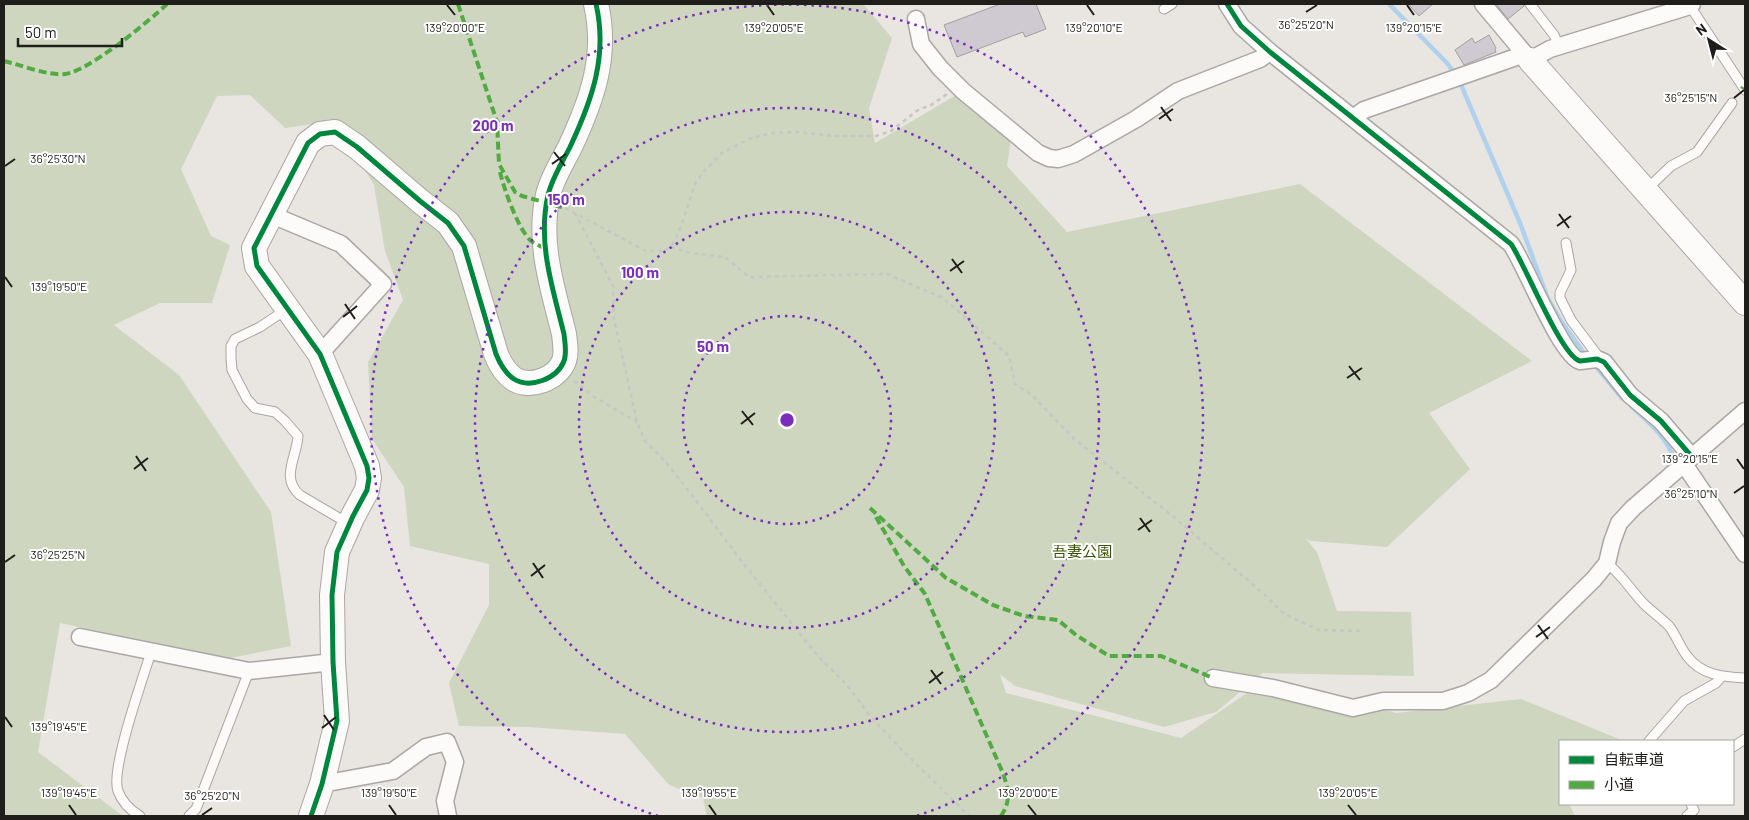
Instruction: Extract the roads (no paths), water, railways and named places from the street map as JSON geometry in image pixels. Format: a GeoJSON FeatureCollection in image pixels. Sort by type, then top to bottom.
{"type":"FeatureCollection","features":[{"type":"Feature","properties":{"kind":"street"},"geometry":{"type":"LineString","coordinates":[[311,816],[322,784],[337,721],[333,662],[332,595],[337,552],[367,490],[369,478],[367,466],[320,354],[257,266],[254,248],[308,143],[320,134],[335,132],[358,147],[448,223],[456,233],[464,246],[500,365],[514,380],[522,382],[537,382],[552,375],[564,362],[564,334],[546,261],[545,210],[548,194],[556,172],[583,115],[598,71],[601,46],[600,20],[596,4]]}},
{"type":"Feature","properties":{"kind":"street"},"geometry":{"type":"LineString","coordinates":[[1226,4],[1241,26],[1270,52],[1511,244],[1523,263],[1550,322],[1576,360],[1594,360],[1661,421],[1688,460],[1745,554]]}},
{"type":"Feature","properties":{"kind":"street"},"geometry":{"type":"LineString","coordinates":[[1483,4],[1527,57],[1745,303]]}},
{"type":"Feature","properties":{"kind":"street"},"geometry":{"type":"LineString","coordinates":[[1353,118],[1364,110],[1458,78],[1691,5]]}},
{"type":"Feature","properties":{"kind":"street"},"geometry":{"type":"LineString","coordinates":[[916,20],[919,37],[926,52],[959,87],[1038,153],[1049,158],[1058,159],[1066,158],[1083,150],[1136,119],[1178,91],[1260,59],[1270,52]]}},
{"type":"Feature","properties":{"kind":"street"},"geometry":{"type":"LineString","coordinates":[[272,215],[341,244],[383,284],[320,354]]}},
{"type":"Feature","properties":{"kind":"street"},"geometry":{"type":"LineString","coordinates":[[1213,678],[1273,688],[1353,708],[1383,701],[1443,701],[1468,693],[1491,680],[1594,579],[1607,563],[1619,523],[1745,411]]}},
{"type":"Feature","properties":{"kind":"street"},"geometry":{"type":"LineString","coordinates":[[80,637],[249,671],[333,662]]}},
{"type":"Feature","properties":{"kind":"street"},"geometry":{"type":"LineString","coordinates":[[322,784],[393,771],[426,747],[446,742],[455,762],[444,801],[448,816]]}},
{"type":"Feature","properties":{"kind":"lane"},"geometry":{"type":"LineString","coordinates":[[1164,9],[1172,4]]}},
{"type":"Feature","properties":{"kind":"lane"},"geometry":{"type":"LineString","coordinates":[[1530,4],[1554,35],[1559,46]]}},
{"type":"Feature","properties":{"kind":"lane"},"geometry":{"type":"LineString","coordinates":[[1691,5],[1745,90]]}},
{"type":"Feature","properties":{"kind":"lane"},"geometry":{"type":"LineString","coordinates":[[1646,190],[1671,166],[1697,152],[1732,104]]}},
{"type":"Feature","properties":{"kind":"lane"},"geometry":{"type":"LineString","coordinates":[[1566,243],[1571,270],[1560,298],[1594,360]]}},
{"type":"Feature","properties":{"kind":"lane"},"geometry":{"type":"LineString","coordinates":[[288,309],[260,327],[234,339],[231,346],[232,370],[247,398],[255,408],[275,412],[285,420],[298,436],[291,465],[290,480],[292,489],[350,525]]}},
{"type":"Feature","properties":{"kind":"lane"},"geometry":{"type":"LineString","coordinates":[[1607,563],[1644,604],[1669,627],[1688,657],[1707,672],[1721,677],[1745,678]]}},
{"type":"Feature","properties":{"kind":"lane"},"geometry":{"type":"LineString","coordinates":[[140,816],[124,803],[117,790],[116,781],[119,760],[151,652]]}},
{"type":"Feature","properties":{"kind":"lane"},"geometry":{"type":"LineString","coordinates":[[190,816],[196,809],[249,671]]}},
{"type":"Feature","properties":{"kind":"lane"},"geometry":{"type":"LineString","coordinates":[[1650,740],[1684,701],[1721,677]]}},
{"type":"Feature","properties":{"kind":"lane"},"geometry":{"type":"LineString","coordinates":[[1734,746],[1745,739]]}},
{"type":"Feature","properties":{"kind":"lane"},"geometry":{"type":"LineString","coordinates":[[1687,816],[1694,810],[1692,805]]}},
{"type":"Feature","properties":{"kind":"waterway"},"geometry":{"type":"LineString","coordinates":[[1389,4],[1447,63],[1455,74]]}},
{"type":"Feature","properties":{"kind":"waterway"},"geometry":{"type":"LineString","coordinates":[[1459,80],[1520,223],[1548,299],[1586,356]]}},
{"type":"Feature","properties":{"kind":"waterway"},"geometry":{"type":"LineString","coordinates":[[1593,363],[1622,398]]}},
{"type":"Feature","properties":{"kind":"waterway"},"geometry":{"type":"LineString","coordinates":[[1631,406],[1657,431],[1676,461]]}},
{"type":"Feature","properties":{"kind":"park label","name":"吾妻公園"},"geometry":{"type":"Point","coordinates":[1082,551]}}]}
